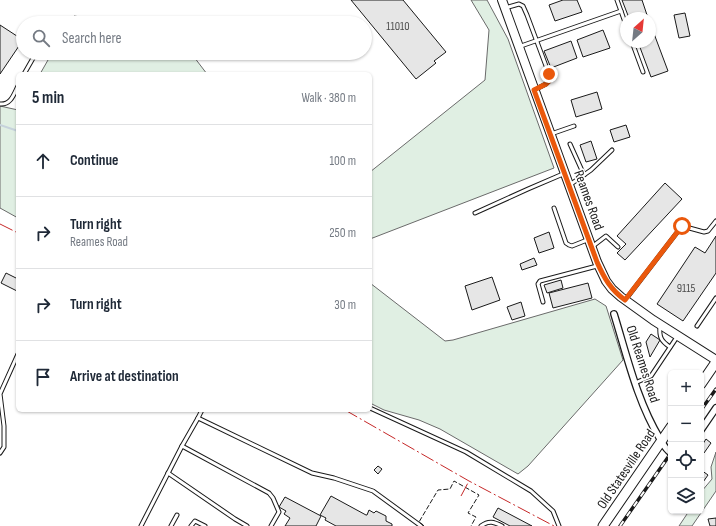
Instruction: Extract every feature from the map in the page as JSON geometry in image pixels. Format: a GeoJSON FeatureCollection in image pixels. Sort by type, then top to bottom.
{"type":"FeatureCollection","features":[{"type":"Feature","properties":{"kind":"main road","name":"Reames Road"},"geometry":{"type":"LineString","coordinates":[[502,0],[598,265],[606,281],[612,289],[625,300],[716,361]]}},
{"type":"Feature","properties":{"kind":"main road"},"geometry":{"type":"LineString","coordinates":[[704,379],[716,361]]}},
{"type":"Feature","properties":{"kind":"main road","name":"Old Statesville Road"},"geometry":{"type":"LineString","coordinates":[[604,526],[668,432]]}},
{"type":"Feature","properties":{"kind":"street","name":"Old Reames Road"},"geometry":{"type":"LineString","coordinates":[[614,314],[635,383],[646,413],[668,451]]}},
{"type":"Feature","properties":{"kind":"street"},"geometry":{"type":"LineString","coordinates":[[704,426],[716,408]]}},
{"type":"Feature","properties":{"kind":"lane"},"geometry":{"type":"LineString","coordinates":[[519,47],[621,11],[617,0]]}},
{"type":"Feature","properties":{"kind":"lane"},"geometry":{"type":"LineString","coordinates":[[505,8],[519,4],[523,6],[549,74],[549,81],[534,90]]}},
{"type":"Feature","properties":{"kind":"lane"},"geometry":{"type":"LineString","coordinates":[[634,48],[643,72]]}},
{"type":"Feature","properties":{"kind":"lane"},"geometry":{"type":"LineString","coordinates":[[25,72],[32,60]]}},
{"type":"Feature","properties":{"kind":"lane"},"geometry":{"type":"LineString","coordinates":[[0,104],[10,101],[16,90]]}},
{"type":"Feature","properties":{"kind":"lane"},"geometry":{"type":"LineString","coordinates":[[551,134],[574,126]]}},
{"type":"Feature","properties":{"kind":"lane"},"geometry":{"type":"LineString","coordinates":[[570,144],[584,175]]}},
{"type":"Feature","properties":{"kind":"lane"},"geometry":{"type":"LineString","coordinates":[[569,185],[591,170],[612,150]]}},
{"type":"Feature","properties":{"kind":"lane"},"geometry":{"type":"LineString","coordinates":[[475,213],[565,173]]}},
{"type":"Feature","properties":{"kind":"lane"},"geometry":{"type":"LineString","coordinates":[[554,208],[568,245],[572,246],[590,243],[606,236],[618,247]]}},
{"type":"Feature","properties":{"kind":"lane"},"geometry":{"type":"LineString","coordinates":[[625,300],[682,226],[704,232],[708,231],[716,221]]}},
{"type":"Feature","properties":{"kind":"lane"},"geometry":{"type":"LineString","coordinates":[[543,302],[538,284],[540,281],[598,265]]}},
{"type":"Feature","properties":{"kind":"lane"},"geometry":{"type":"LineString","coordinates":[[697,326],[716,298]]}},
{"type":"Feature","properties":{"kind":"lane"},"geometry":{"type":"LineString","coordinates":[[660,324],[659,335],[663,342],[670,347]]}},
{"type":"Feature","properties":{"kind":"lane"},"geometry":{"type":"LineString","coordinates":[[635,383],[650,376],[678,336]]}},
{"type":"Feature","properties":{"kind":"lane"},"geometry":{"type":"LineString","coordinates":[[0,453],[4,447],[4,426],[0,394],[16,358]]}},
{"type":"Feature","properties":{"kind":"lane"},"geometry":{"type":"LineString","coordinates":[[372,409],[466,452],[532,491],[553,511],[559,526]]}},
{"type":"Feature","properties":{"kind":"lane"},"geometry":{"type":"LineString","coordinates":[[141,526],[201,412]]}},
{"type":"Feature","properties":{"kind":"lane"},"geometry":{"type":"LineString","coordinates":[[198,418],[312,473],[373,490],[421,526]]}},
{"type":"Feature","properties":{"kind":"lane"},"geometry":{"type":"LineString","coordinates":[[182,446],[269,493],[273,498],[279,512],[270,526]]}},
{"type":"Feature","properties":{"kind":"lane"},"geometry":{"type":"LineString","coordinates":[[168,473],[247,526]]}},
{"type":"Feature","properties":{"kind":"lane"},"geometry":{"type":"LineString","coordinates":[[171,526],[177,514]]}},
{"type":"Feature","properties":{"kind":"lane"},"geometry":{"type":"LineString","coordinates":[[191,526],[195,521],[205,526]]}},
{"type":"Feature","properties":{"kind":"lane"},"geometry":{"type":"LineString","coordinates":[[481,526],[486,523],[493,522],[502,526]]}},
{"type":"Feature","properties":{"kind":"green space"},"geometry":{"type":"Polygon","coordinates":[[[471,0],[487,0],[508,39],[554,168],[372,238],[372,170],[485,80],[489,30],[471,0]]]}},
{"type":"Feature","properties":{"kind":"green space"},"geometry":{"type":"Polygon","coordinates":[[[48,60],[196,60],[205,72],[41,72],[48,60]]]}},
{"type":"Feature","properties":{"kind":"green space"},"geometry":{"type":"Polygon","coordinates":[[[0,106],[16,110],[16,217],[0,208],[0,106]]]}},
{"type":"Feature","properties":{"kind":"green space"},"geometry":{"type":"Polygon","coordinates":[[[372,285],[445,341],[595,299],[606,306],[623,360],[528,466],[518,474],[440,429],[419,420],[384,410],[372,404],[372,285]]]}},
{"type":"Feature","properties":{"kind":"green space"},"geometry":{"type":"Polygon","coordinates":[[[716,452],[716,491],[704,508],[704,488],[712,479],[711,467],[716,452]]]}},
{"type":"Feature","properties":{"kind":"green space"},"geometry":{"type":"Polygon","coordinates":[[[687,514],[700,514],[692,526],[679,526],[687,514]]]}},
{"type":"Feature","properties":{"kind":"building"},"geometry":{"type":"Polygon","coordinates":[[[351,0],[403,0],[446,52],[434,61],[436,63],[416,79],[372,26],[372,16],[364,16],[351,0]]]}},
{"type":"Feature","properties":{"kind":"building"},"geometry":{"type":"Polygon","coordinates":[[[563,0],[577,0],[582,12],[555,21],[549,5],[563,0]]]}},
{"type":"Feature","properties":{"kind":"building"},"geometry":{"type":"Polygon","coordinates":[[[622,0],[642,0],[646,12],[627,12],[622,0]]]}},
{"type":"Feature","properties":{"kind":"building"},"geometry":{"type":"Polygon","coordinates":[[[685,13],[690,36],[679,38],[674,15],[685,13]]]}},
{"type":"Feature","properties":{"kind":"building"},"geometry":{"type":"Polygon","coordinates":[[[0,25],[16,35],[16,50],[0,74],[0,25]]]}},
{"type":"Feature","properties":{"kind":"building"},"geometry":{"type":"Polygon","coordinates":[[[603,30],[610,48],[583,57],[577,40],[603,30]]]}},
{"type":"Feature","properties":{"kind":"building"},"geometry":{"type":"Polygon","coordinates":[[[656,39],[668,71],[651,77],[640,48],[656,48],[656,39]]]}},
{"type":"Feature","properties":{"kind":"building"},"geometry":{"type":"Polygon","coordinates":[[[571,41],[577,58],[551,68],[544,51],[571,41]]]}},
{"type":"Feature","properties":{"kind":"building"},"geometry":{"type":"Polygon","coordinates":[[[597,92],[602,109],[576,117],[571,100],[597,92]]]}},
{"type":"Feature","properties":{"kind":"building"},"geometry":{"type":"Polygon","coordinates":[[[626,125],[630,137],[614,142],[610,130],[626,125]]]}},
{"type":"Feature","properties":{"kind":"building"},"geometry":{"type":"Polygon","coordinates":[[[591,141],[597,159],[586,162],[580,145],[591,141]]]}},
{"type":"Feature","properties":{"kind":"building"},"geometry":{"type":"Polygon","coordinates":[[[665,183],[682,199],[625,260],[617,253],[626,244],[617,236],[665,183]]]}},
{"type":"Feature","properties":{"kind":"building"},"geometry":{"type":"Polygon","coordinates":[[[549,232],[554,248],[539,253],[534,238],[549,232]]]}},
{"type":"Feature","properties":{"kind":"building"},"geometry":{"type":"Polygon","coordinates":[[[716,236],[716,273],[683,321],[657,304],[695,247],[705,253],[716,236]]]}},
{"type":"Feature","properties":{"kind":"building"},"geometry":{"type":"Polygon","coordinates":[[[534,258],[537,265],[522,270],[520,264],[534,258]]]}},
{"type":"Feature","properties":{"kind":"building"},"geometry":{"type":"Polygon","coordinates":[[[6,273],[16,278],[16,290],[1,283],[6,273]]]}},
{"type":"Feature","properties":{"kind":"building"},"geometry":{"type":"Polygon","coordinates":[[[492,277],[500,300],[472,310],[465,286],[492,277]]]}},
{"type":"Feature","properties":{"kind":"building"},"geometry":{"type":"Polygon","coordinates":[[[561,280],[563,288],[547,293],[544,285],[561,280]]]}},
{"type":"Feature","properties":{"kind":"building"},"geometry":{"type":"Polygon","coordinates":[[[588,283],[592,298],[553,308],[549,293],[588,283]]]}},
{"type":"Feature","properties":{"kind":"building"},"geometry":{"type":"Polygon","coordinates":[[[521,302],[525,316],[512,320],[507,307],[521,302]]]}},
{"type":"Feature","properties":{"kind":"building"},"geometry":{"type":"Polygon","coordinates":[[[651,334],[660,340],[650,357],[646,342],[651,334]]]}},
{"type":"Feature","properties":{"kind":"building"},"geometry":{"type":"Polygon","coordinates":[[[706,439],[711,443],[704,453],[704,442],[706,439]]]}},
{"type":"Feature","properties":{"kind":"building"},"geometry":{"type":"Polygon","coordinates":[[[378,466],[382,469],[378,474],[374,470],[378,466]]]}},
{"type":"Feature","properties":{"kind":"building"},"geometry":{"type":"Polygon","coordinates":[[[704,472],[708,475],[704,481],[704,472]]]}},
{"type":"Feature","properties":{"kind":"building"},"geometry":{"type":"Polygon","coordinates":[[[331,496],[366,515],[369,510],[374,513],[376,511],[386,516],[386,521],[392,524],[392,526],[336,526],[325,520],[326,518],[320,515],[331,496]]]}},
{"type":"Feature","properties":{"kind":"building"},"geometry":{"type":"Polygon","coordinates":[[[285,497],[321,516],[316,526],[285,526],[290,518],[284,514],[286,511],[279,507],[285,497]]]}},
{"type":"Feature","properties":{"kind":"building"},"geometry":{"type":"Polygon","coordinates":[[[498,508],[532,526],[510,526],[493,517],[498,508]]]}},
{"type":"Feature","properties":{"kind":"building"},"geometry":{"type":"Polygon","coordinates":[[[716,518],[716,526],[710,526],[708,519],[716,518]]]}},
{"type":"Feature","properties":{"kind":"waterway"},"geometry":{"type":"LineString","coordinates":[[0,125],[16,130]]}},
{"type":"Feature","properties":{"kind":"railway"},"geometry":{"type":"LineString","coordinates":[[704,406],[716,389]]}},
{"type":"Feature","properties":{"kind":"railway"},"geometry":{"type":"LineString","coordinates":[[620,526],[668,457]]}},
{"type":"Feature","properties":{"kind":"fence"},"geometry":{"type":"LineString","coordinates":[[424,526],[419,522],[438,490],[450,489],[454,481],[479,495],[468,513],[476,517],[471,526]]}},
{"type":"Feature","properties":{"kind":"power"},"geometry":{"type":"LineString","coordinates":[[0,224],[16,232]]}},
{"type":"Feature","properties":{"kind":"power"},"geometry":{"type":"LineString","coordinates":[[348,412],[469,481],[554,526]]}},
{"type":"Feature","properties":{"kind":"power"},"geometry":{"type":"LineString","coordinates":[[461,496],[469,481]]}},
{"type":"Feature","properties":{"kind":"route"},"geometry":{"type":"LineString","coordinates":[[549,74],[549,81],[534,90],[597,262],[606,281],[620,297],[625,300],[682,226]]}}]}
